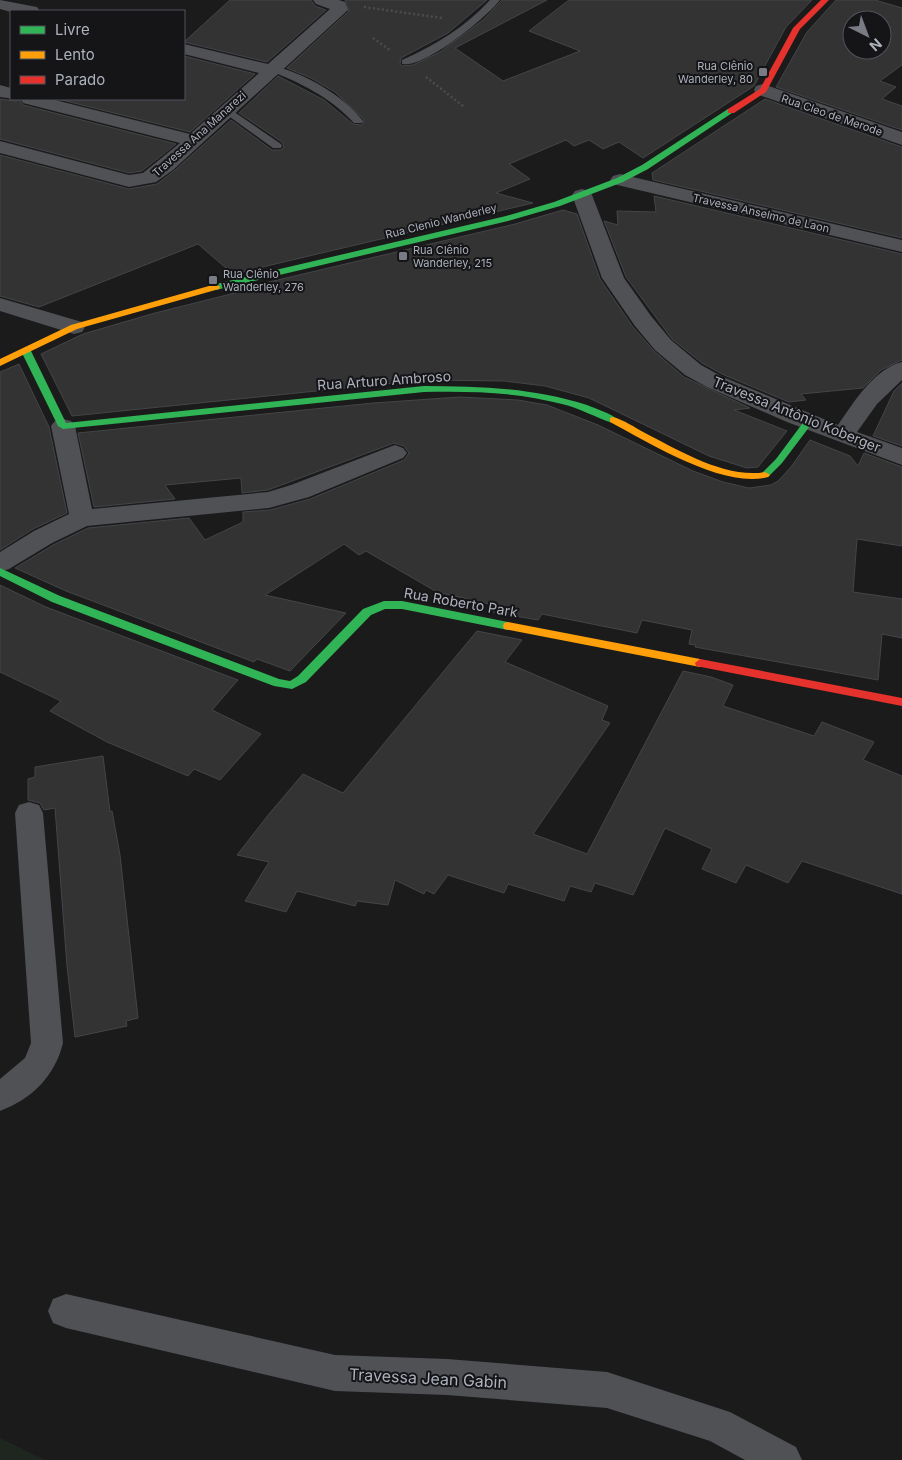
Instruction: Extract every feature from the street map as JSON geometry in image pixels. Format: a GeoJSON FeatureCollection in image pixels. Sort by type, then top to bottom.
{"type":"FeatureCollection","features":[{"type":"Feature","properties":{"kind":"street","name":"Rua Clenio Wanderley"},"geometry":{"type":"LineString","coordinates":[[0,364],[74,327],[230,284],[508,218],[582,195],[620,180],[645,167],[763,90],[797,28],[825,0]]}},
{"type":"Feature","properties":{"kind":"street","name":"Travessa Ana Manarezi"},"geometry":{"type":"LineString","coordinates":[[0,147],[129,181],[149,178],[194,141],[271,69],[339,10],[330,3]]}},
{"type":"Feature","properties":{"kind":"street"},"geometry":{"type":"LineString","coordinates":[[0,4],[27,10]]}},
{"type":"Feature","properties":{"kind":"street"},"geometry":{"type":"LineString","coordinates":[[185,49],[271,69]]}},
{"type":"Feature","properties":{"kind":"street","name":"Rua Cleo de Merode"},"geometry":{"type":"LineString","coordinates":[[763,90],[902,139]]}},
{"type":"Feature","properties":{"kind":"street"},"geometry":{"type":"LineString","coordinates":[[34,100],[194,141]]}},
{"type":"Feature","properties":{"kind":"street","name":"Travessa Anselmo de Laon"},"geometry":{"type":"LineString","coordinates":[[620,180],[902,246]]}},
{"type":"Feature","properties":{"kind":"street","name":"Travessa Antônio Koberger"},"geometry":{"type":"LineString","coordinates":[[582,195],[613,278],[643,321],[663,345],[694,370],[708,378],[808,422],[902,457]]}},
{"type":"Feature","properties":{"kind":"street"},"geometry":{"type":"LineString","coordinates":[[0,304],[74,327]]}},
{"type":"Feature","properties":{"kind":"street"},"geometry":{"type":"LineString","coordinates":[[26,350],[63,426],[82,518]]}},
{"type":"Feature","properties":{"kind":"street"},"geometry":{"type":"LineString","coordinates":[[843,435],[864,404],[890,377],[902,369]]}},
{"type":"Feature","properties":{"kind":"street","name":"Rua Arturo Ambroso"},"geometry":{"type":"LineString","coordinates":[[63,426],[424,390],[447,389],[521,393],[557,398],[582,405],[705,466],[736,476],[757,478],[768,474],[808,422]]}},
{"type":"Feature","properties":{"kind":"street"},"geometry":{"type":"LineString","coordinates":[[0,563],[43,537],[82,518],[268,500],[300,491],[395,453]]}},
{"type":"Feature","properties":{"kind":"street","name":"Rua Roberto Park"},"geometry":{"type":"LineString","coordinates":[[0,572],[56,599],[278,683],[292,685],[302,678],[368,612],[384,604],[902,702]]}},
{"type":"Feature","properties":{"kind":"street"},"geometry":{"type":"LineString","coordinates":[[0,1096],[23,1082],[33,1073],[42,1062],[46,1043],[29,813]]}},
{"type":"Feature","properties":{"kind":"street","name":"Travessa Jean Gabin"},"geometry":{"type":"LineString","coordinates":[[66,1311],[334,1372],[447,1377],[607,1390],[716,1425],[783,1460]]}},
{"type":"Feature","properties":{"kind":"lane"},"geometry":{"type":"LineString","coordinates":[[406,62],[448,42],[474,23],[496,0]]}},
{"type":"Feature","properties":{"kind":"lane"},"geometry":{"type":"LineString","coordinates":[[271,69],[322,90],[341,102],[358,121]]}},
{"type":"Feature","properties":{"kind":"lane"},"geometry":{"type":"LineString","coordinates":[[227,110],[277,146]]}},
{"type":"Feature","properties":{"kind":"path"},"geometry":{"type":"LineString","coordinates":[[330,3],[346,3],[474,23]]}},
{"type":"Feature","properties":{"kind":"shaded area"},"geometry":{"type":"Polygon","coordinates":[[[0,1438],[45,1460],[0,1460],[0,1438]]]}},
{"type":"Feature","properties":{"kind":"building"},"geometry":{"type":"Polygon","coordinates":[[[230,0],[311,0],[315,6],[326,10],[267,62],[185,41],[230,0]]]}},
{"type":"Feature","properties":{"kind":"building"},"geometry":{"type":"Polygon","coordinates":[[[345,0],[487,0],[448,33],[401,58],[400,64],[402,66],[413,65],[440,52],[483,20],[502,0],[547,0],[455,48],[503,81],[580,51],[529,31],[569,0],[812,0],[786,27],[754,86],[643,158],[619,142],[603,149],[589,140],[574,146],[566,140],[509,164],[530,179],[496,193],[533,203],[233,274],[198,244],[39,307],[0,296],[0,155],[129,189],[157,184],[231,120],[272,150],[281,150],[284,147],[282,142],[239,113],[278,76],[324,100],[353,124],[362,125],[364,120],[335,92],[311,78],[287,68],[349,11],[345,0]]]}},
{"type":"Feature","properties":{"kind":"building"},"geometry":{"type":"Polygon","coordinates":[[[836,0],[875,0],[902,8],[902,65],[880,81],[896,87],[882,99],[902,106],[902,130],[776,87],[807,32],[836,0]]]}},
{"type":"Feature","properties":{"kind":"building"},"geometry":{"type":"Polygon","coordinates":[[[185,56],[255,74],[190,132],[62,100],[185,100],[185,56]]]}},
{"type":"Feature","properties":{"kind":"building"},"geometry":{"type":"Polygon","coordinates":[[[0,99],[20,100],[23,105],[176,144],[142,171],[129,173],[0,139],[0,99]]]}},
{"type":"Feature","properties":{"kind":"building"},"geometry":{"type":"Polygon","coordinates":[[[765,99],[902,147],[902,238],[653,180],[652,173],[765,99]]]}},
{"type":"Feature","properties":{"kind":"building"},"geometry":{"type":"Polygon","coordinates":[[[654,196],[902,254],[902,360],[881,370],[863,388],[801,394],[806,400],[789,402],[724,375],[702,363],[672,339],[626,277],[604,221],[618,225],[617,211],[656,212],[654,196]]]}},
{"type":"Feature","properties":{"kind":"building"},"geometry":{"type":"Polygon","coordinates":[[[563,210],[577,214],[600,279],[633,327],[654,351],[684,377],[750,408],[734,410],[787,431],[758,467],[747,468],[709,456],[589,398],[545,386],[504,381],[424,380],[72,416],[41,354],[83,334],[155,313],[251,289],[248,287],[515,224],[563,210]]]}},
{"type":"Feature","properties":{"kind":"building"},"geometry":{"type":"Polygon","coordinates":[[[19,364],[49,427],[67,513],[33,529],[0,550],[0,372],[19,364]]]}},
{"type":"Feature","properties":{"kind":"building"},"geometry":{"type":"Polygon","coordinates":[[[902,383],[902,446],[873,436],[894,391],[902,383]]]}},
{"type":"Feature","properties":{"kind":"building"},"geometry":{"type":"Polygon","coordinates":[[[460,397],[518,400],[547,405],[598,425],[693,471],[723,482],[749,488],[771,485],[778,481],[791,467],[810,440],[850,456],[858,466],[864,453],[902,467],[902,546],[857,539],[853,592],[902,599],[902,638],[882,634],[878,680],[695,647],[696,645],[689,644],[692,630],[642,620],[637,633],[542,614],[538,620],[493,612],[498,606],[437,592],[366,551],[359,555],[344,544],[265,595],[346,613],[290,671],[257,659],[254,662],[66,591],[15,568],[53,545],[88,528],[189,518],[205,540],[243,522],[243,512],[270,510],[310,499],[404,460],[409,453],[404,446],[394,443],[268,490],[242,493],[241,478],[165,485],[175,499],[94,507],[78,433],[373,403],[460,397]]]}},
{"type":"Feature","properties":{"kind":"building"},"geometry":{"type":"Polygon","coordinates":[[[0,585],[46,607],[238,680],[212,710],[261,734],[220,780],[194,769],[188,776],[107,742],[50,711],[61,701],[0,672],[0,585]]]}},
{"type":"Feature","properties":{"kind":"building"},"geometry":{"type":"Polygon","coordinates":[[[477,631],[522,640],[505,662],[608,706],[602,720],[610,723],[533,834],[587,854],[683,671],[711,677],[733,685],[723,706],[814,736],[822,722],[874,742],[863,760],[902,776],[902,894],[802,861],[788,883],[746,865],[736,883],[702,869],[712,849],[665,828],[633,895],[595,883],[591,892],[570,886],[564,901],[508,884],[504,893],[448,875],[434,894],[426,890],[424,894],[395,880],[388,905],[357,901],[355,906],[297,891],[286,912],[245,901],[269,862],[237,855],[303,774],[343,793],[477,631]]]}},
{"type":"Feature","properties":{"kind":"building"},"geometry":{"type":"Polygon","coordinates":[[[103,756],[110,812],[112,811],[120,855],[138,1018],[126,1021],[127,1026],[75,1037],[67,966],[55,808],[44,810],[40,803],[28,800],[28,779],[35,777],[35,767],[103,756]]]}},
{"type":"Feature","properties":{"kind":"traffic: fast"},"geometry":{"type":"LineString","coordinates":[[216,287],[508,218],[557,204],[620,180],[645,167],[731,111]]}},
{"type":"Feature","properties":{"kind":"traffic: fast"},"geometry":{"type":"LineString","coordinates":[[26,351],[63,426],[424,389],[473,389],[520,392],[567,402],[613,420]]}},
{"type":"Feature","properties":{"kind":"traffic: fast"},"geometry":{"type":"LineString","coordinates":[[765,475],[779,461],[808,422]]}},
{"type":"Feature","properties":{"kind":"traffic: fast"},"geometry":{"type":"LineString","coordinates":[[0,572],[56,599],[278,683],[292,685],[302,679],[367,612],[384,605],[402,605],[508,626]]}},
{"type":"Feature","properties":{"kind":"traffic: slow"},"geometry":{"type":"LineString","coordinates":[[0,363],[74,327],[216,287]]}},
{"type":"Feature","properties":{"kind":"traffic: slow"},"geometry":{"type":"LineString","coordinates":[[613,420],[666,448],[712,468],[733,475],[752,478],[765,475]]}},
{"type":"Feature","properties":{"kind":"traffic: slow"},"geometry":{"type":"LineString","coordinates":[[508,626],[700,663]]}},
{"type":"Feature","properties":{"kind":"traffic: jam"},"geometry":{"type":"LineString","coordinates":[[731,111],[763,90],[797,28],[825,0]]}},
{"type":"Feature","properties":{"kind":"traffic: jam"},"geometry":{"type":"LineString","coordinates":[[700,663],[902,702]]}},
{"type":"Feature","properties":{"kind":"place","name":"Rua Clênio Wanderley, 80"},"geometry":{"type":"Point","coordinates":[763,72]}},
{"type":"Feature","properties":{"kind":"place","name":"Rua Clênio Wanderley, 215"},"geometry":{"type":"Point","coordinates":[403,256]}},
{"type":"Feature","properties":{"kind":"place","name":"Rua Clênio Wanderley, 276"},"geometry":{"type":"Point","coordinates":[213,280]}}]}
